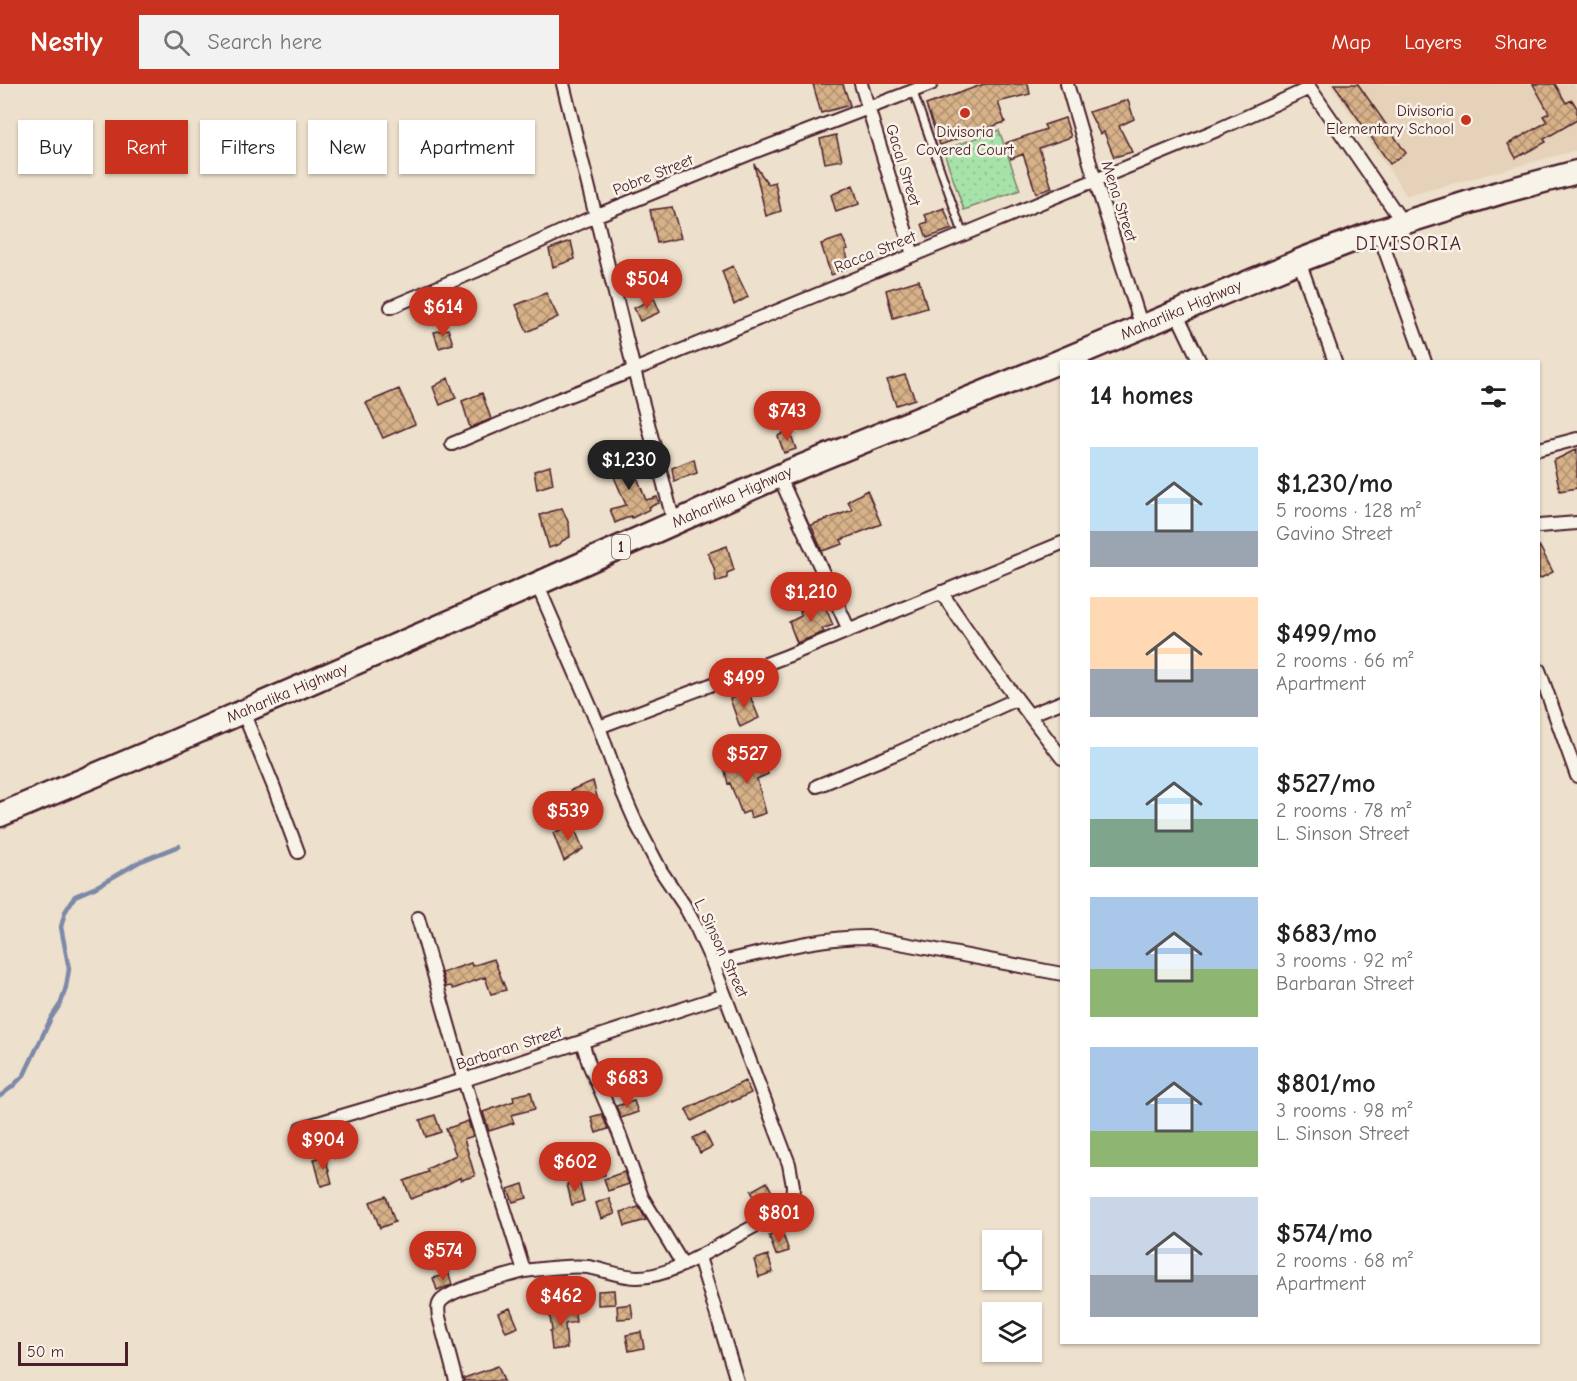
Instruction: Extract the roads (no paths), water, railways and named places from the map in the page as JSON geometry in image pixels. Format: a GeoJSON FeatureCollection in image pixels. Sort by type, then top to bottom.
{"type":"FeatureCollection","features":[{"type":"Feature","properties":{"kind":"highway","name":"Maharlika Highway"},"geometry":{"type":"LineString","coordinates":[[1062,360],[1299,261],[1378,231],[1502,192],[1577,172]]}},
{"type":"Feature","properties":{"kind":"highway","name":"Maharlika Highway"},"geometry":{"type":"LineString","coordinates":[[0,814],[243,712],[779,476],[1060,361]]}},
{"type":"Feature","properties":{"kind":"street"},"geometry":{"type":"LineString","coordinates":[[563,84],[674,523]]}},
{"type":"Feature","properties":{"kind":"street","name":"Gacal Street"},"geometry":{"type":"LineString","coordinates":[[861,84],[913,255]]}},
{"type":"Feature","properties":{"kind":"street","name":"Pobre Street"},"geometry":{"type":"LineString","coordinates":[[391,307],[595,216],[931,84]]}},
{"type":"Feature","properties":{"kind":"street","name":"Mena Street"},"geometry":{"type":"LineString","coordinates":[[1066,84],[1142,327]]}},
{"type":"Feature","properties":{"kind":"street"},"geometry":{"type":"LineString","coordinates":[[1308,86],[1403,223]]}},
{"type":"Feature","properties":{"kind":"street","name":"Racca Street"},"geometry":{"type":"LineString","coordinates":[[452,444],[1217,130],[1308,86]]}},
{"type":"Feature","properties":{"kind":"street"},"geometry":{"type":"LineString","coordinates":[[1378,231],[1424,360]]}},
{"type":"Feature","properties":{"kind":"street"},"geometry":{"type":"LineString","coordinates":[[1299,261],[1334,360]]}},
{"type":"Feature","properties":{"kind":"street"},"geometry":{"type":"LineString","coordinates":[[1176,312],[1199,360]]}},
{"type":"Feature","properties":{"kind":"street"},"geometry":{"type":"LineString","coordinates":[[1540,449],[1577,439]]}},
{"type":"Feature","properties":{"kind":"street"},"geometry":{"type":"LineString","coordinates":[[779,476],[849,630]]}},
{"type":"Feature","properties":{"kind":"street"},"geometry":{"type":"LineString","coordinates":[[1540,526],[1577,523]]}},
{"type":"Feature","properties":{"kind":"street"},"geometry":{"type":"LineString","coordinates":[[599,727],[787,656],[1060,544]]}},
{"type":"Feature","properties":{"kind":"street","name":"L. Sinson Street"},"geometry":{"type":"LineString","coordinates":[[537,584],[599,727],[637,825],[661,871],[684,905],[713,964],[789,1164],[793,1186],[792,1203],[784,1210],[699,1257]]}},
{"type":"Feature","properties":{"kind":"street"},"geometry":{"type":"LineString","coordinates":[[941,592],[992,666],[1060,755]]}},
{"type":"Feature","properties":{"kind":"street"},"geometry":{"type":"LineString","coordinates":[[1540,673],[1577,776]]}},
{"type":"Feature","properties":{"kind":"street"},"geometry":{"type":"LineString","coordinates":[[817,786],[1017,699]]}},
{"type":"Feature","properties":{"kind":"street"},"geometry":{"type":"LineString","coordinates":[[1029,715],[1060,703]]}},
{"type":"Feature","properties":{"kind":"street"},"geometry":{"type":"LineString","coordinates":[[243,712],[298,852]]}},
{"type":"Feature","properties":{"kind":"street"},"geometry":{"type":"LineString","coordinates":[[418,918],[464,1080],[524,1271]]}},
{"type":"Feature","properties":{"kind":"street"},"geometry":{"type":"LineString","coordinates":[[713,964],[809,942],[844,937],[868,937],[1060,974]]}},
{"type":"Feature","properties":{"kind":"street","name":"Barbaran Street"},"geometry":{"type":"LineString","coordinates":[[301,1128],[464,1080],[725,995]]}},
{"type":"Feature","properties":{"kind":"street"},"geometry":{"type":"LineString","coordinates":[[582,1042],[642,1197],[683,1265]]}},
{"type":"Feature","properties":{"kind":"street"},"geometry":{"type":"LineString","coordinates":[[456,1381],[438,1307],[442,1300],[451,1295],[524,1271],[587,1267],[639,1277],[655,1275],[699,1257],[737,1381]]}},
{"type":"Feature","properties":{"kind":"lane"},"geometry":{"type":"LineString","coordinates":[[913,91],[963,234]]}},
{"type":"Feature","properties":{"kind":"waterway"},"geometry":{"type":"LineString","coordinates":[[0,1096],[24,1075],[51,1018],[61,1003],[69,969],[61,927],[65,912],[75,896],[94,888],[139,862],[179,846]]}},
{"type":"Feature","properties":{"kind":"place","name":"Divisoria Covered Court"},"geometry":{"type":"Point","coordinates":[965,113]}},
{"type":"Feature","properties":{"kind":"place","name":"Divisoria Elementary School"},"geometry":{"type":"Point","coordinates":[1466,120]}},
{"type":"Feature","properties":{"kind":"district","name":"DIVISORIA"},"geometry":{"type":"Point","coordinates":[1409,243]}}]}
